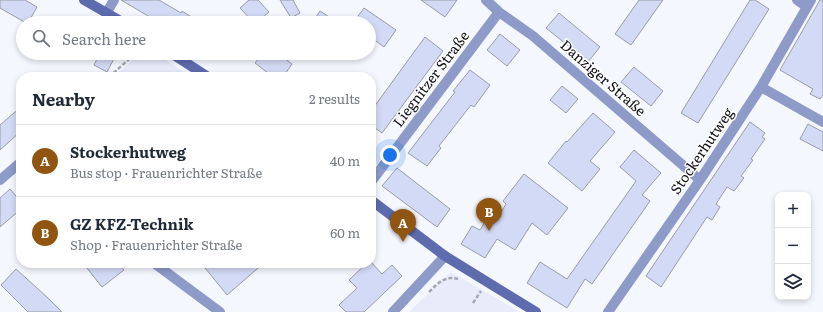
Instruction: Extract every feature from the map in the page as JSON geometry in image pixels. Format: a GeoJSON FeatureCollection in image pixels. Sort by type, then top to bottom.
{"type":"FeatureCollection","features":[{"type":"Feature","properties":{"kind":"main road"},"geometry":{"type":"LineString","coordinates":[[84,0],[113,16]]}},
{"type":"Feature","properties":{"kind":"main road"},"geometry":{"type":"LineString","coordinates":[[182,60],[200,72]]}},
{"type":"Feature","properties":{"kind":"main road"},"geometry":{"type":"LineString","coordinates":[[376,204],[445,256],[536,312]]}},
{"type":"Feature","properties":{"kind":"street"},"geometry":{"type":"LineString","coordinates":[[107,12],[114,0]]}},
{"type":"Feature","properties":{"kind":"street","name":"Danziger Straße"},"geometry":{"type":"LineString","coordinates":[[486,0],[499,12],[533,36],[700,180]]}},
{"type":"Feature","properties":{"kind":"street"},"geometry":{"type":"LineString","coordinates":[[797,0],[809,3]]}},
{"type":"Feature","properties":{"kind":"street","name":"Stockerhutweg"},"geometry":{"type":"LineString","coordinates":[[608,312],[700,180],[761,87],[809,3]]}},
{"type":"Feature","properties":{"kind":"street","name":"Liegnitzer Straße"},"geometry":{"type":"LineString","coordinates":[[376,175],[499,12]]}},
{"type":"Feature","properties":{"kind":"street"},"geometry":{"type":"LineString","coordinates":[[761,87],[823,122]]}},
{"type":"Feature","properties":{"kind":"street"},"geometry":{"type":"LineString","coordinates":[[0,180],[16,166]]}},
{"type":"Feature","properties":{"kind":"street"},"geometry":{"type":"LineString","coordinates":[[393,312],[445,256]]}},
{"type":"Feature","properties":{"kind":"street"},"geometry":{"type":"LineString","coordinates":[[161,268],[220,312]]}},
{"type":"Feature","properties":{"kind":"path"},"geometry":{"type":"LineString","coordinates":[[115,72],[128,60]]}},
{"type":"Feature","properties":{"kind":"path"},"geometry":{"type":"LineString","coordinates":[[473,303],[481,291]]}},
{"type":"Feature","properties":{"kind":"shaded area"},"geometry":{"type":"Polygon","coordinates":[[[132,60],[166,60],[184,72],[119,72],[132,60]]]}},
{"type":"Feature","properties":{"kind":"shaded area"},"geometry":{"type":"Polygon","coordinates":[[[451,272],[520,312],[409,312],[451,272]]]}},
{"type":"Feature","properties":{"kind":"building"},"geometry":{"type":"Polygon","coordinates":[[[0,0],[25,0],[37,7],[32,16],[16,16],[16,17],[0,8],[0,0]]]}},
{"type":"Feature","properties":{"kind":"building"},"geometry":{"type":"Polygon","coordinates":[[[121,0],[159,0],[181,13],[182,11],[190,16],[148,16],[121,0]]]}},
{"type":"Feature","properties":{"kind":"building"},"geometry":{"type":"Polygon","coordinates":[[[249,0],[258,0],[269,12],[264,16],[247,16],[240,8],[249,0]]]}},
{"type":"Feature","properties":{"kind":"building"},"geometry":{"type":"Polygon","coordinates":[[[280,0],[293,0],[300,13],[295,16],[290,16],[280,0]]]}},
{"type":"Feature","properties":{"kind":"building"},"geometry":{"type":"Polygon","coordinates":[[[421,0],[457,0],[445,17],[421,0]]]}},
{"type":"Feature","properties":{"kind":"building"},"geometry":{"type":"Polygon","coordinates":[[[639,0],[663,0],[631,45],[615,34],[639,0]]]}},
{"type":"Feature","properties":{"kind":"building"},"geometry":{"type":"Polygon","coordinates":[[[750,0],[755,0],[769,9],[698,123],[681,113],[750,0]]]}},
{"type":"Feature","properties":{"kind":"building"},"geometry":{"type":"Polygon","coordinates":[[[820,0],[823,0],[823,95],[820,99],[810,94],[813,89],[780,70],[820,0]]]}},
{"type":"Feature","properties":{"kind":"building"},"geometry":{"type":"Polygon","coordinates":[[[364,8],[376,16],[358,16],[364,8]]]}},
{"type":"Feature","properties":{"kind":"building"},"geometry":{"type":"Polygon","coordinates":[[[320,11],[328,16],[317,16],[320,11]]]}},
{"type":"Feature","properties":{"kind":"building"},"geometry":{"type":"Polygon","coordinates":[[[559,13],[600,47],[588,62],[546,28],[559,13]]]}},
{"type":"Feature","properties":{"kind":"building"},"geometry":{"type":"Polygon","coordinates":[[[376,16],[396,30],[384,47],[376,41],[376,16]]]}},
{"type":"Feature","properties":{"kind":"building"},"geometry":{"type":"Polygon","coordinates":[[[500,34],[520,50],[507,66],[487,50],[500,34]]]}},
{"type":"Feature","properties":{"kind":"building"},"geometry":{"type":"Polygon","coordinates":[[[425,37],[443,51],[382,133],[376,129],[376,104],[425,37]]]}},
{"type":"Feature","properties":{"kind":"building"},"geometry":{"type":"Polygon","coordinates":[[[96,60],[113,60],[107,72],[94,65],[96,60]]]}},
{"type":"Feature","properties":{"kind":"building"},"geometry":{"type":"Polygon","coordinates":[[[257,60],[287,60],[292,64],[286,72],[267,72],[255,63],[257,60]]]}},
{"type":"Feature","properties":{"kind":"building"},"geometry":{"type":"Polygon","coordinates":[[[634,67],[663,91],[651,106],[621,82],[634,67]]]}},
{"type":"Feature","properties":{"kind":"building"},"geometry":{"type":"Polygon","coordinates":[[[470,70],[490,85],[474,107],[471,105],[439,146],[441,148],[427,166],[408,153],[470,70]]]}},
{"type":"Feature","properties":{"kind":"building"},"geometry":{"type":"Polygon","coordinates":[[[562,86],[578,99],[566,113],[550,100],[562,86]]]}},
{"type":"Feature","properties":{"kind":"building"},"geometry":{"type":"Polygon","coordinates":[[[16,111],[16,136],[0,150],[0,125],[16,111]]]}},
{"type":"Feature","properties":{"kind":"building"},"geometry":{"type":"Polygon","coordinates":[[[593,113],[615,132],[590,161],[600,169],[582,191],[548,163],[566,141],[567,142],[593,113]]]}},
{"type":"Feature","properties":{"kind":"building"},"geometry":{"type":"Polygon","coordinates":[[[750,122],[765,133],[762,137],[765,139],[751,159],[753,160],[741,176],[744,178],[734,191],[727,187],[716,204],[720,207],[712,220],[707,217],[661,287],[646,276],[750,122]]]}},
{"type":"Feature","properties":{"kind":"building"},"geometry":{"type":"Polygon","coordinates":[[[808,124],[823,132],[823,151],[800,139],[808,124]]]}},
{"type":"Feature","properties":{"kind":"building"},"geometry":{"type":"Polygon","coordinates":[[[634,150],[661,173],[642,195],[650,201],[592,284],[585,279],[567,308],[527,283],[540,262],[567,279],[636,181],[620,167],[634,150]]]}},
{"type":"Feature","properties":{"kind":"building"},"geometry":{"type":"Polygon","coordinates":[[[397,168],[450,209],[437,227],[382,186],[397,168]]]}},
{"type":"Feature","properties":{"kind":"building"},"geometry":{"type":"Polygon","coordinates":[[[524,174],[568,208],[547,235],[532,223],[515,250],[497,239],[485,258],[461,244],[472,226],[480,230],[486,220],[494,224],[506,204],[503,201],[524,174]]]}},
{"type":"Feature","properties":{"kind":"building"},"geometry":{"type":"Polygon","coordinates":[[[10,189],[16,196],[16,213],[0,227],[0,198],[10,189]]]}},
{"type":"Feature","properties":{"kind":"building"},"geometry":{"type":"Polygon","coordinates":[[[392,265],[402,276],[364,312],[346,312],[339,305],[357,288],[349,280],[362,268],[376,267],[382,274],[392,265]]]}},
{"type":"Feature","properties":{"kind":"building"},"geometry":{"type":"Polygon","coordinates":[[[87,268],[122,268],[124,270],[102,287],[87,268]]]}},
{"type":"Feature","properties":{"kind":"building"},"geometry":{"type":"Polygon","coordinates":[[[205,268],[258,268],[227,295],[205,268]]]}},
{"type":"Feature","properties":{"kind":"building"},"geometry":{"type":"Polygon","coordinates":[[[16,269],[62,312],[28,312],[1,285],[16,269]]]}},
{"type":"Feature","properties":{"kind":"place","name":"GZ KFZ-Technik"},"geometry":{"type":"Point","coordinates":[489,231]}},
{"type":"Feature","properties":{"kind":"place","name":"Stockerhutweg"},"geometry":{"type":"Point","coordinates":[403,242]}}]}
